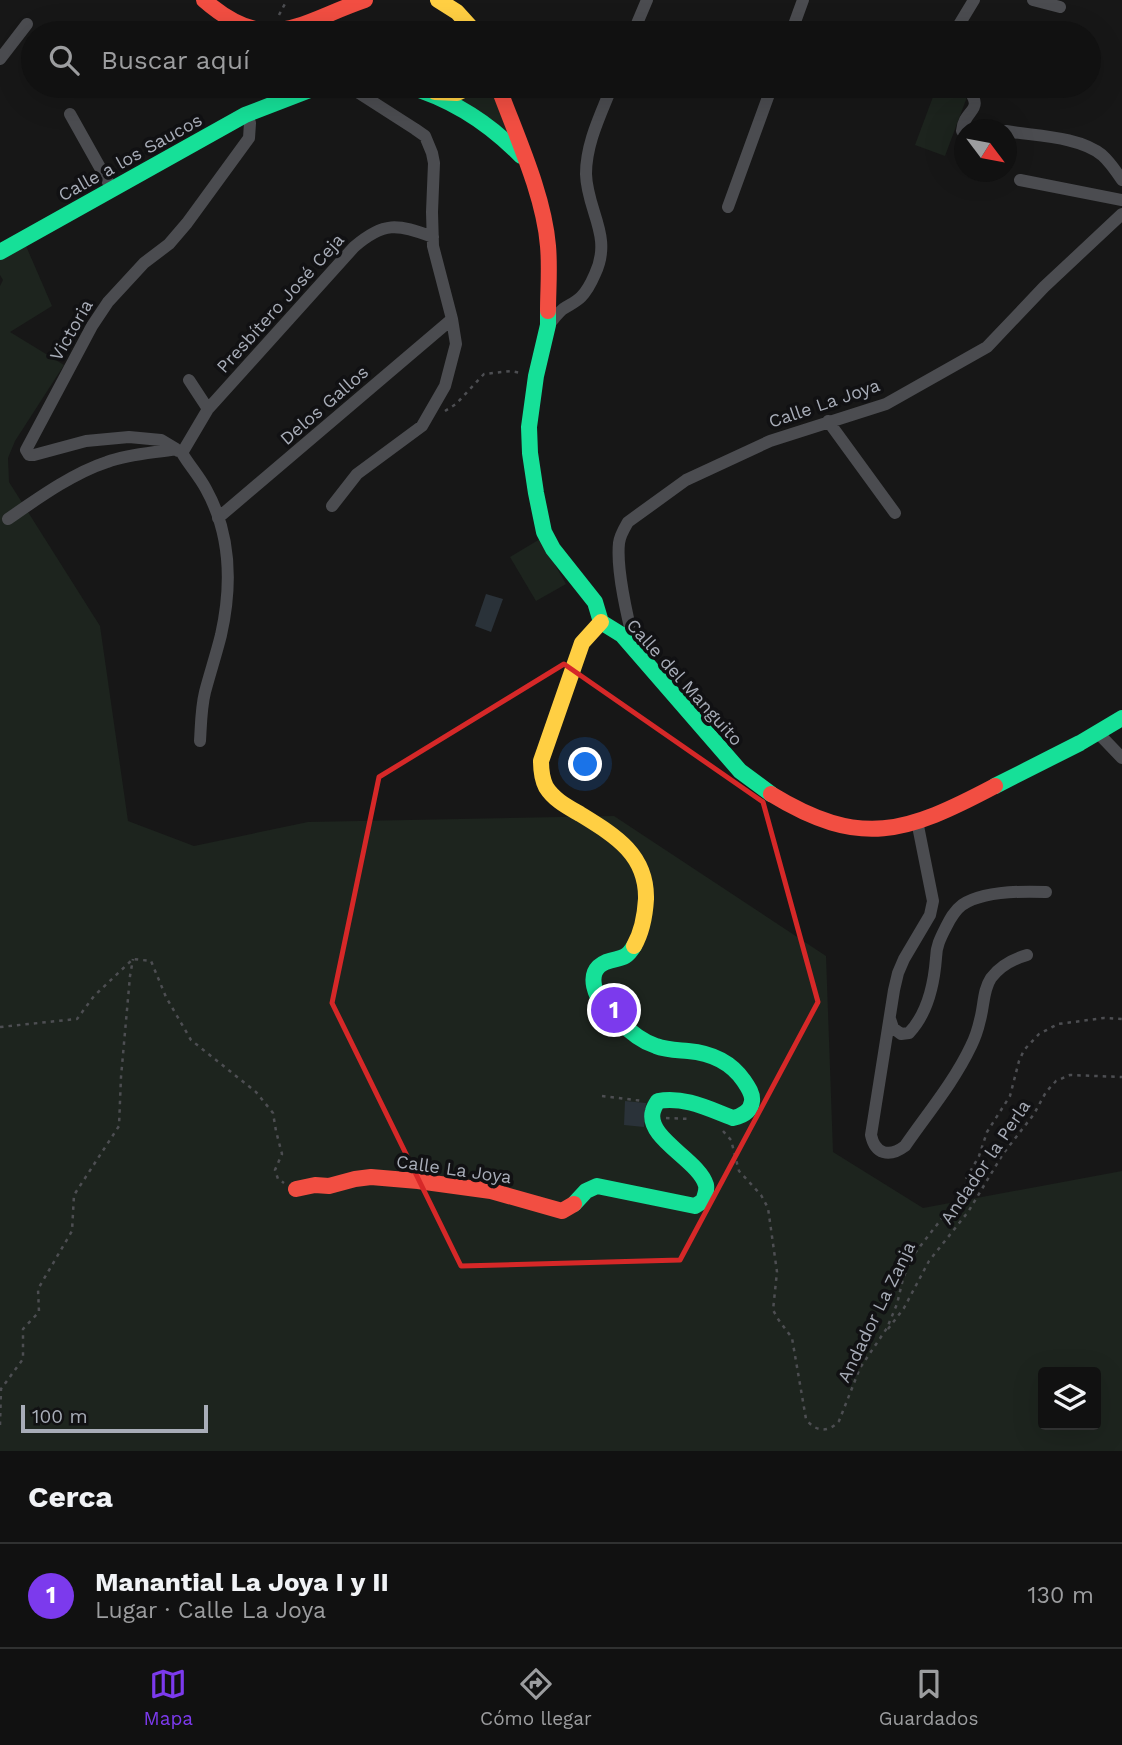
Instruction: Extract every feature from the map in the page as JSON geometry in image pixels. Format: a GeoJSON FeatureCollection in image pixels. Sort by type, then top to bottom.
{"type":"FeatureCollection","features":[{"type":"Feature","properties":{"kind":"main road"},"geometry":{"type":"LineString","coordinates":[[204,0],[233,21]]}},
{"type":"Feature","properties":{"kind":"main road"},"geometry":{"type":"LineString","coordinates":[[309,21],[366,0]]}},
{"type":"Feature","properties":{"kind":"main road"},"geometry":{"type":"LineString","coordinates":[[438,0],[457,12],[465,21]]}},
{"type":"Feature","properties":{"kind":"main road","name":"Calle a los Saucos"},"geometry":{"type":"LineString","coordinates":[[0,252],[245,115],[289,98]]}},
{"type":"Feature","properties":{"kind":"main road"},"geometry":{"type":"LineString","coordinates":[[440,98],[471,114],[498,133],[523,159],[532,178]]}},
{"type":"Feature","properties":{"kind":"main road"},"geometry":{"type":"LineString","coordinates":[[502,98],[532,178]]}},
{"type":"Feature","properties":{"kind":"main road","name":"Calle del Manguito"},"geometry":{"type":"LineString","coordinates":[[532,178],[548,245],[548,325],[536,376],[529,427],[530,453],[544,532],[553,549],[595,602],[601,622],[622,635],[740,771],[763,790],[796,809],[825,821],[860,829],[885,829],[917,821],[964,802],[1099,734],[1122,718]]}},
{"type":"Feature","properties":{"kind":"main road"},"geometry":{"type":"LineString","coordinates":[[601,622],[582,643],[578,652],[541,761],[545,786],[554,797],[626,845],[638,862],[645,881],[647,891],[644,916],[633,949],[624,958],[605,962],[597,969],[593,978],[597,995],[610,1020],[620,1021],[647,1043],[722,1060],[742,1078],[750,1089],[752,1099],[750,1109],[733,1118],[670,1099],[658,1101],[651,1116]]}},
{"type":"Feature","properties":{"kind":"main road","name":"Calle La Joya"},"geometry":{"type":"LineString","coordinates":[[296,1189],[315,1185],[329,1186],[371,1177],[491,1191],[562,1211],[570,1209],[584,1191],[597,1186],[698,1205],[706,1193],[704,1180],[656,1130],[651,1116]]}},
{"type":"Feature","properties":{"kind":"street"},"geometry":{"type":"LineString","coordinates":[[639,21],[647,0]]}},
{"type":"Feature","properties":{"kind":"street"},"geometry":{"type":"LineString","coordinates":[[795,21],[803,0]]}},
{"type":"Feature","properties":{"kind":"street"},"geometry":{"type":"LineString","coordinates":[[961,21],[974,0]]}},
{"type":"Feature","properties":{"kind":"street"},"geometry":{"type":"LineString","coordinates":[[1033,0],[1060,7]]}},
{"type":"Feature","properties":{"kind":"street"},"geometry":{"type":"LineString","coordinates":[[0,59],[21,32]]}},
{"type":"Feature","properties":{"kind":"street"},"geometry":{"type":"LineString","coordinates":[[332,506],[357,474],[422,426],[445,386],[456,344],[433,246],[434,163],[429,144],[425,136],[367,98]]}},
{"type":"Feature","properties":{"kind":"street"},"geometry":{"type":"LineString","coordinates":[[548,325],[560,312],[582,296],[600,262],[601,236],[589,196],[586,173],[587,160],[607,98]]}},
{"type":"Feature","properties":{"kind":"street"},"geometry":{"type":"LineString","coordinates":[[728,207],[768,98]]}},
{"type":"Feature","properties":{"kind":"street"},"geometry":{"type":"LineString","coordinates":[[966,119],[976,103],[976,98]]}},
{"type":"Feature","properties":{"kind":"street"},"geometry":{"type":"LineString","coordinates":[[70,114],[112,189]]}},
{"type":"Feature","properties":{"kind":"street","name":"Victoria"},"geometry":{"type":"LineString","coordinates":[[179,451],[161,440],[129,437],[86,441],[34,455],[29,455],[26,450],[92,326],[108,302],[145,263],[169,244],[249,138],[250,123],[245,115]]}},
{"type":"Feature","properties":{"kind":"street"},"geometry":{"type":"LineString","coordinates":[[1017,133],[1076,143],[1095,150],[1111,164],[1122,180]]}},
{"type":"Feature","properties":{"kind":"street"},"geometry":{"type":"LineString","coordinates":[[1020,180],[1122,201]]}},
{"type":"Feature","properties":{"kind":"street","name":"Calle La Joya"},"geometry":{"type":"LineString","coordinates":[[637,654],[628,620],[619,563],[619,541],[628,523],[687,480],[770,442],[886,404],[987,347],[1044,287],[1122,214]]}},
{"type":"Feature","properties":{"kind":"street","name":"Presbítero José Ceja"},"geometry":{"type":"LineString","coordinates":[[179,451],[208,410],[343,257],[369,234],[386,227],[413,230],[433,237]]}},
{"type":"Feature","properties":{"kind":"street","name":"Delos Gallos"},"geometry":{"type":"LineString","coordinates":[[218,519],[452,319]]}},
{"type":"Feature","properties":{"kind":"street"},"geometry":{"type":"LineString","coordinates":[[189,380],[208,410]]}},
{"type":"Feature","properties":{"kind":"street"},"geometry":{"type":"LineString","coordinates":[[828,421],[895,513]]}},
{"type":"Feature","properties":{"kind":"street"},"geometry":{"type":"LineString","coordinates":[[8,519],[48,492],[108,461],[179,451],[205,488],[218,519],[228,568],[228,596],[203,702],[200,741]]}},
{"type":"Feature","properties":{"kind":"street"},"geometry":{"type":"LineString","coordinates":[[1099,734],[1122,758]]}},
{"type":"Feature","properties":{"kind":"street"},"geometry":{"type":"LineString","coordinates":[[917,821],[933,901],[927,922],[898,973],[894,990],[871,1135],[877,1148],[895,1153],[905,1146],[970,1047],[980,1021],[989,980],[1003,966],[1027,955]]}},
{"type":"Feature","properties":{"kind":"street"},"geometry":{"type":"LineString","coordinates":[[891,1015],[893,1028],[901,1034],[909,1033],[918,1022],[935,975],[940,939],[950,918],[962,905],[1002,892],[1046,892]]}},
{"type":"Feature","properties":{"kind":"path"},"geometry":{"type":"LineString","coordinates":[[445,411],[456,404],[484,374],[511,371],[536,376]]}},
{"type":"Feature","properties":{"kind":"path"},"geometry":{"type":"LineString","coordinates":[[0,1425],[1,1389],[23,1359],[23,1329],[39,1312],[38,1289],[72,1231],[74,1195],[119,1126],[122,1064],[133,959]]}},
{"type":"Feature","properties":{"kind":"path"},"geometry":{"type":"LineString","coordinates":[[0,1027],[77,1019],[94,996],[133,959],[152,961],[166,997],[191,1040],[256,1092],[273,1113],[282,1154],[275,1170],[278,1179],[296,1189]]}},
{"type":"Feature","properties":{"kind":"path","name":"Andador La Zanja"},"geometry":{"type":"LineString","coordinates":[[718,1128],[731,1140],[739,1171],[761,1195],[768,1208],[776,1272],[773,1310],[792,1338],[806,1419],[812,1426],[827,1429],[839,1421],[860,1368],[887,1328],[911,1258],[943,1217],[964,1198],[966,1179],[979,1156],[992,1121],[1010,1096],[1019,1060],[1027,1045],[1039,1034],[1058,1024],[1104,1018],[1122,1019]]}},
{"type":"Feature","properties":{"kind":"path","name":"Andador la Perla"},"geometry":{"type":"LineString","coordinates":[[873,1348],[904,1308],[929,1261],[968,1212],[992,1170],[1030,1121],[1050,1086],[1070,1075],[1122,1077]]}},
{"type":"Feature","properties":{"kind":"path"},"geometry":{"type":"LineString","coordinates":[[602,1096],[645,1101],[651,1116],[694,1120]]}},
{"type":"Feature","properties":{"kind":"highlighted area"},"geometry":{"type":"Polygon","coordinates":[[[564,664],[763,802],[818,1002],[680,1260],[461,1266],[332,1003],[379,777],[564,664]]]}},
{"type":"Feature","properties":{"kind":"shaded area"},"geometry":{"type":"Polygon","coordinates":[[[453,98],[497,98],[513,141],[453,98]]]}},
{"type":"Feature","properties":{"kind":"shaded area"},"geometry":{"type":"Polygon","coordinates":[[[933,98],[967,98],[959,119],[954,119],[954,132],[945,156],[915,145],[933,98]]]}},
{"type":"Feature","properties":{"kind":"shaded area"},"geometry":{"type":"Polygon","coordinates":[[[23,239],[52,306],[10,332],[64,365],[15,441],[8,458],[9,482],[100,626],[128,821],[194,846],[308,822],[614,816],[826,956],[833,1152],[923,1208],[1122,1171],[1122,1451],[0,1451],[0,286],[3,280],[0,275],[0,251],[23,239]]]}},
{"type":"Feature","properties":{"kind":"shaded area"},"geometry":{"type":"Polygon","coordinates":[[[540,539],[566,584],[536,601],[510,557],[540,539]]]}},
{"type":"Feature","properties":{"kind":"shaded area"},"geometry":{"type":"Polygon","coordinates":[[[486,594],[503,599],[491,632],[475,626],[486,594]]]}},
{"type":"Feature","properties":{"kind":"shaded area"},"geometry":{"type":"Polygon","coordinates":[[[625,1101],[646,1103],[644,1127],[624,1125],[625,1101]]]}},
{"type":"Feature","properties":{"kind":"traffic: fast"},"geometry":{"type":"LineString","coordinates":[[0,252],[245,115],[289,98]]}},
{"type":"Feature","properties":{"kind":"traffic: fast"},"geometry":{"type":"LineString","coordinates":[[439,98],[482,122],[521,156]]}},
{"type":"Feature","properties":{"kind":"traffic: fast"},"geometry":{"type":"LineString","coordinates":[[548,311],[548,325],[536,376],[529,427],[530,453],[544,532],[553,549],[595,602],[601,622],[622,635],[740,771],[771,794]]}},
{"type":"Feature","properties":{"kind":"traffic: fast"},"geometry":{"type":"LineString","coordinates":[[995,786],[1080,743],[1122,718]]}},
{"type":"Feature","properties":{"kind":"traffic: fast"},"geometry":{"type":"LineString","coordinates":[[574,1204],[586,1191],[597,1186],[695,1206],[703,1201],[706,1185],[694,1167],[664,1140],[657,1130],[653,1121],[655,1106],[658,1101],[677,1100],[733,1118],[746,1113],[752,1101],[749,1088],[739,1074],[720,1060],[696,1052],[656,1046],[636,1036],[620,1021],[610,1020],[595,989],[594,973],[606,962],[625,956],[634,946]]}},
{"type":"Feature","properties":{"kind":"traffic: slow"},"geometry":{"type":"LineString","coordinates":[[438,0],[457,12],[465,21]]}},
{"type":"Feature","properties":{"kind":"traffic: slow"},"geometry":{"type":"LineString","coordinates":[[601,622],[582,643],[541,761],[542,771],[546,787],[553,796],[616,838],[635,858],[645,883],[646,905],[634,946]]}},
{"type":"Feature","properties":{"kind":"traffic: jam"},"geometry":{"type":"LineString","coordinates":[[204,0],[235,21]]}},
{"type":"Feature","properties":{"kind":"traffic: jam"},"geometry":{"type":"LineString","coordinates":[[311,21],[365,0]]}},
{"type":"Feature","properties":{"kind":"traffic: jam"},"geometry":{"type":"LineString","coordinates":[[503,98],[541,206],[549,254],[548,311]]}},
{"type":"Feature","properties":{"kind":"traffic: jam"},"geometry":{"type":"LineString","coordinates":[[771,794],[831,823],[858,828],[883,828],[909,824],[935,815],[995,786]]}},
{"type":"Feature","properties":{"kind":"traffic: jam"},"geometry":{"type":"LineString","coordinates":[[296,1189],[315,1185],[329,1186],[371,1177],[491,1191],[562,1211],[574,1204]]}},
{"type":"Feature","properties":{"kind":"place","name":"Manantial La Joya I y II"},"geometry":{"type":"Point","coordinates":[614,1010]}}]}
